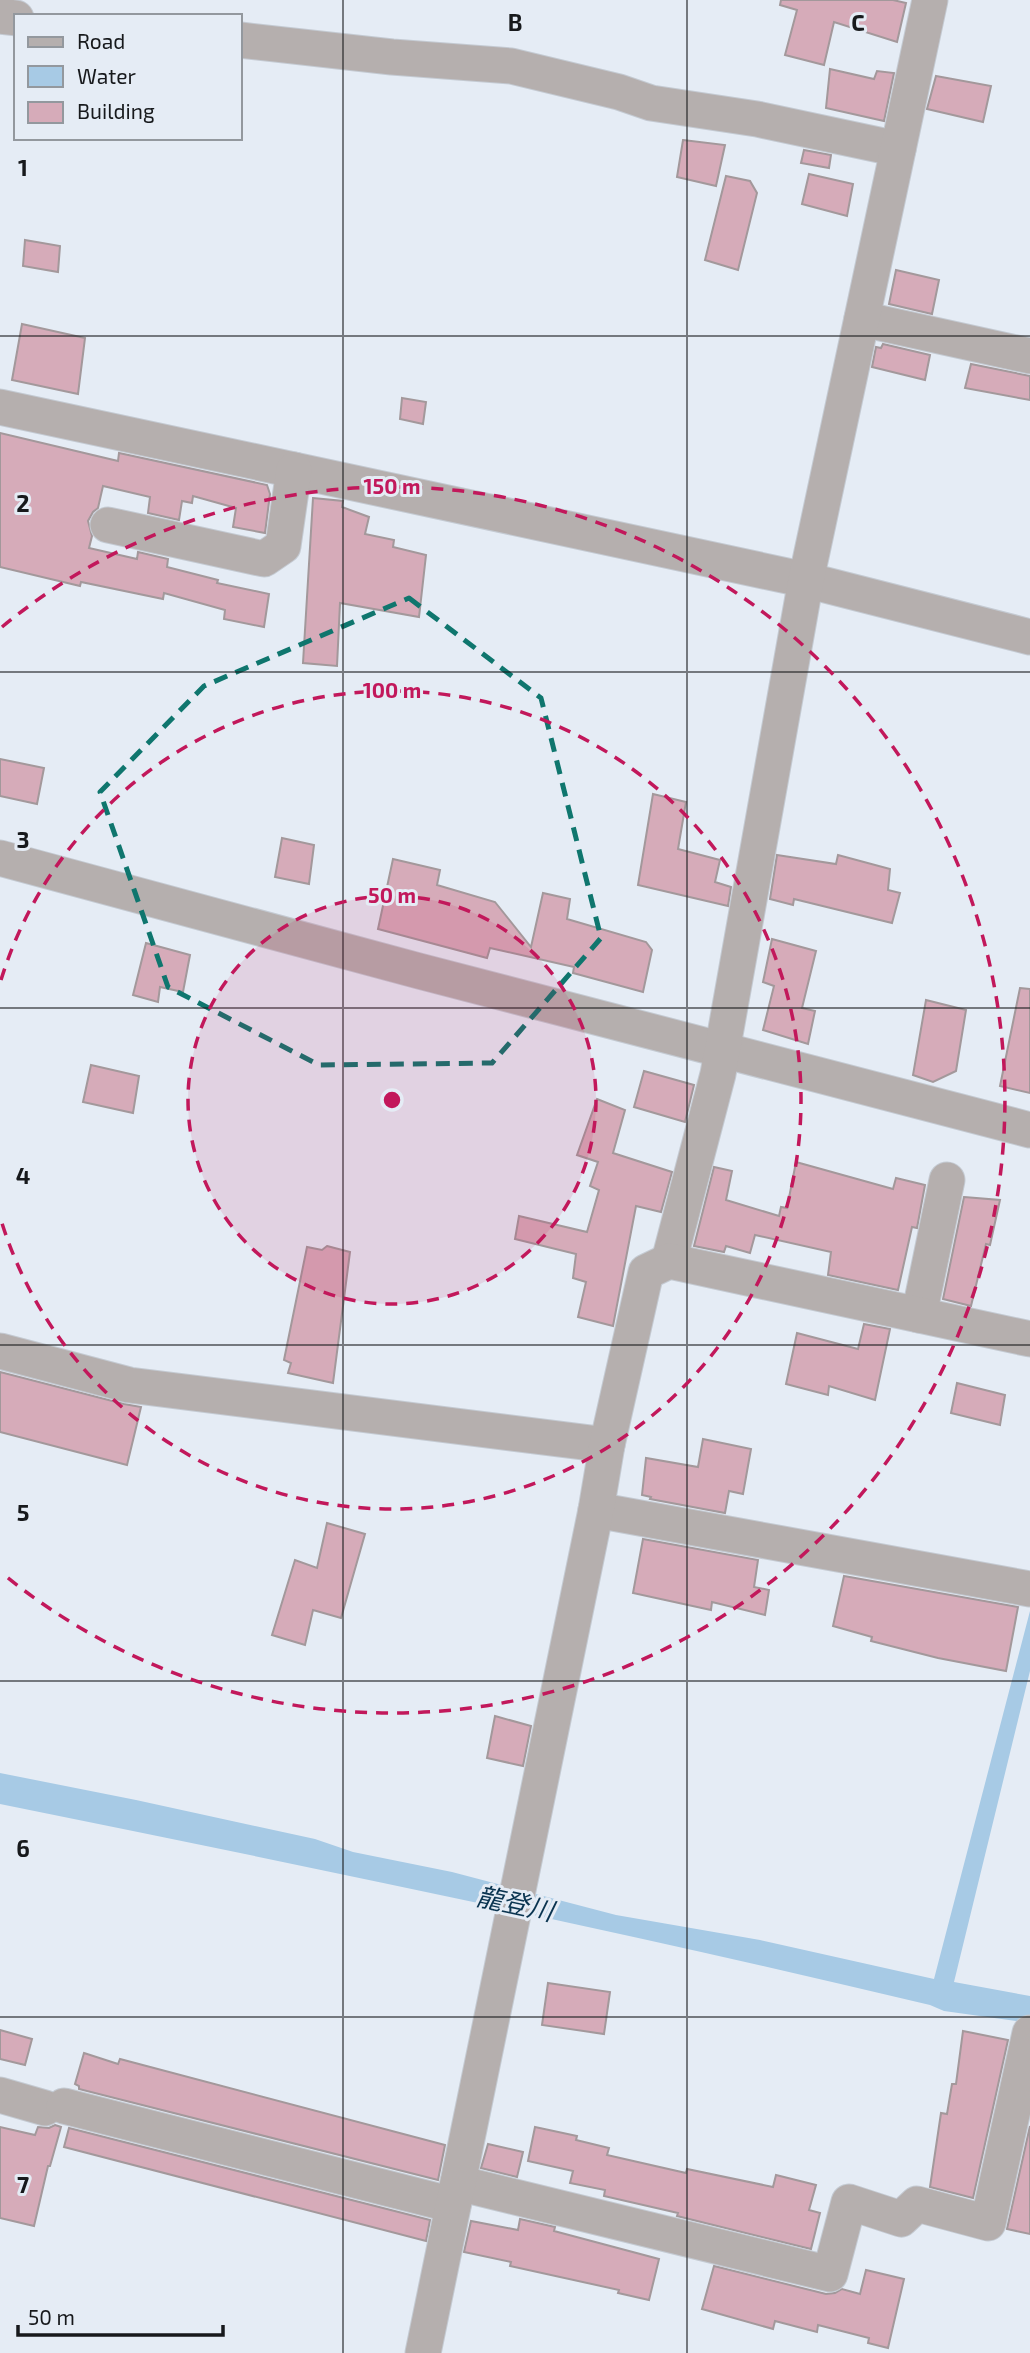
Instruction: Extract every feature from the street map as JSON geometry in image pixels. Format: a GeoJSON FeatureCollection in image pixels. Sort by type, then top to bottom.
{"type":"FeatureCollection","features":[{"type":"Feature","properties":{"kind":"street"},"geometry":{"type":"LineString","coordinates":[[669,1261],[723,1049],[806,580],[930,0]]}},
{"type":"Feature","properties":{"kind":"street"},"geometry":{"type":"LineString","coordinates":[[242,40],[392,57],[510,66],[619,92],[651,103],[757,119],[898,149]]}},
{"type":"Feature","properties":{"kind":"street"},"geometry":{"type":"LineString","coordinates":[[862,319],[1030,356]]}},
{"type":"Feature","properties":{"kind":"street"},"geometry":{"type":"LineString","coordinates":[[0,407],[806,580],[1030,637]]}},
{"type":"Feature","properties":{"kind":"street"},"geometry":{"type":"LineString","coordinates":[[108,525],[264,559],[283,546],[294,470]]}},
{"type":"Feature","properties":{"kind":"street"},"geometry":{"type":"LineString","coordinates":[[0,858],[419,971],[1030,1130]]}},
{"type":"Feature","properties":{"kind":"street"},"geometry":{"type":"LineString","coordinates":[[919,1315],[947,1180]]}},
{"type":"Feature","properties":{"kind":"street"},"geometry":{"type":"LineString","coordinates":[[423,2353],[596,1510],[607,1445],[646,1272],[669,1261],[1030,1339]]}},
{"type":"Feature","properties":{"kind":"street"},"geometry":{"type":"LineString","coordinates":[[0,1351],[129,1385],[607,1445]]}},
{"type":"Feature","properties":{"kind":"street"},"geometry":{"type":"LineString","coordinates":[[596,1510],[1030,1589]]}},
{"type":"Feature","properties":{"kind":"street"},"geometry":{"type":"LineString","coordinates":[[0,2095],[830,2274],[849,2202],[901,2219],[917,2204],[988,2223],[1015,2170],[1030,2033]]}},
{"type":"Feature","properties":{"kind":"highlighted area"},"geometry":{"type":"Polygon","coordinates":[[[409,598],[541,698],[601,938],[492,1063],[319,1065],[168,987],[100,792],[204,686],[409,598]]]}},
{"type":"Feature","properties":{"kind":"water","name":"龍登川"},"geometry":{"type":"Polygon","coordinates":[[[1030,1611],[1030,1671],[954,1982],[1030,1996],[1030,2023],[944,2011],[930,2005],[582,1925],[0,1804],[0,1773],[315,1839],[353,1852],[452,1872],[616,1915],[760,1940],[934,1979],[1030,1611]]]}},
{"type":"Feature","properties":{"kind":"building"},"geometry":{"type":"Polygon","coordinates":[[[781,0],[893,0],[906,3],[897,42],[834,22],[824,65],[785,55],[797,10],[780,5],[781,0]]]}},
{"type":"Feature","properties":{"kind":"building"},"geometry":{"type":"Polygon","coordinates":[[[830,69],[874,79],[877,71],[894,73],[884,121],[826,108],[830,69]]]}},
{"type":"Feature","properties":{"kind":"building"},"geometry":{"type":"Polygon","coordinates":[[[936,76],[991,86],[983,122],[927,109],[936,76]]]}},
{"type":"Feature","properties":{"kind":"building"},"geometry":{"type":"Polygon","coordinates":[[[683,140],[725,145],[716,186],[677,177],[683,140]]]}},
{"type":"Feature","properties":{"kind":"building"},"geometry":{"type":"Polygon","coordinates":[[[804,150],[831,155],[829,168],[801,163],[804,150]]]}},
{"type":"Feature","properties":{"kind":"building"},"geometry":{"type":"Polygon","coordinates":[[[809,174],[853,184],[847,216],[802,204],[809,174]]]}},
{"type":"Feature","properties":{"kind":"building"},"geometry":{"type":"Polygon","coordinates":[[[726,176],[750,181],[757,193],[738,270],[705,260],[726,176]]]}},
{"type":"Feature","properties":{"kind":"building"},"geometry":{"type":"Polygon","coordinates":[[[25,240],[60,246],[58,272],[23,266],[25,240]]]}},
{"type":"Feature","properties":{"kind":"building"},"geometry":{"type":"Polygon","coordinates":[[[896,270],[939,280],[932,314],[889,304],[896,270]]]}},
{"type":"Feature","properties":{"kind":"building"},"geometry":{"type":"Polygon","coordinates":[[[22,324],[85,338],[78,394],[12,380],[22,324]]]}},
{"type":"Feature","properties":{"kind":"building"},"geometry":{"type":"Polygon","coordinates":[[[883,344],[930,355],[925,380],[872,367],[876,347],[881,348],[883,344]]]}},
{"type":"Feature","properties":{"kind":"building"},"geometry":{"type":"Polygon","coordinates":[[[971,364],[1030,376],[1030,400],[965,388],[971,364]]]}},
{"type":"Feature","properties":{"kind":"building"},"geometry":{"type":"Polygon","coordinates":[[[402,398],[426,402],[423,424],[400,419],[402,398]]]}},
{"type":"Feature","properties":{"kind":"building"},"geometry":{"type":"Polygon","coordinates":[[[0,433],[118,461],[119,453],[267,485],[270,494],[265,533],[233,527],[236,508],[193,496],[192,503],[182,501],[179,520],[148,513],[150,497],[103,486],[98,508],[88,521],[92,536],[89,548],[137,559],[138,552],[168,559],[167,567],[218,580],[217,583],[269,594],[264,627],[224,619],[225,610],[164,593],[163,599],[81,582],[80,586],[0,567],[0,433]]]}},
{"type":"Feature","properties":{"kind":"building"},"geometry":{"type":"Polygon","coordinates":[[[313,498],[343,501],[342,507],[369,517],[365,534],[394,540],[393,547],[426,555],[419,617],[340,603],[337,666],[303,663],[313,498]]]}},
{"type":"Feature","properties":{"kind":"building"},"geometry":{"type":"Polygon","coordinates":[[[0,759],[44,768],[37,804],[0,796],[0,759]]]}},
{"type":"Feature","properties":{"kind":"building"},"geometry":{"type":"Polygon","coordinates":[[[653,794],[686,802],[678,849],[720,860],[715,882],[731,887],[728,906],[638,885],[653,794]]]}},
{"type":"Feature","properties":{"kind":"building"},"geometry":{"type":"Polygon","coordinates":[[[282,838],[314,845],[309,884],[275,877],[282,838]]]}},
{"type":"Feature","properties":{"kind":"building"},"geometry":{"type":"Polygon","coordinates":[[[777,855],[836,864],[838,855],[890,869],[888,890],[900,893],[892,923],[794,899],[793,905],[770,899],[777,855]]]}},
{"type":"Feature","properties":{"kind":"building"},"geometry":{"type":"Polygon","coordinates":[[[393,859],[440,870],[437,885],[495,902],[531,947],[543,893],[570,899],[567,919],[646,942],[652,950],[643,992],[573,973],[574,967],[490,948],[487,958],[378,929],[393,859]]]}},
{"type":"Feature","properties":{"kind":"building"},"geometry":{"type":"Polygon","coordinates":[[[772,939],[816,951],[802,1008],[815,1011],[808,1044],[763,1030],[774,986],[763,982],[772,939]]]}},
{"type":"Feature","properties":{"kind":"building"},"geometry":{"type":"Polygon","coordinates":[[[146,943],[190,955],[183,992],[160,987],[158,1002],[133,995],[146,943]]]}},
{"type":"Feature","properties":{"kind":"building"},"geometry":{"type":"Polygon","coordinates":[[[1020,988],[1030,989],[1030,1093],[1000,1086],[1020,988]]]}},
{"type":"Feature","properties":{"kind":"building"},"geometry":{"type":"Polygon","coordinates":[[[926,1000],[966,1010],[956,1071],[933,1082],[913,1075],[926,1000]]]}},
{"type":"Feature","properties":{"kind":"building"},"geometry":{"type":"Polygon","coordinates":[[[91,1065],[139,1076],[133,1113],[83,1102],[91,1065]]]}},
{"type":"Feature","properties":{"kind":"building"},"geometry":{"type":"Polygon","coordinates":[[[644,1071],[694,1085],[685,1122],[634,1107],[644,1071]]]}},
{"type":"Feature","properties":{"kind":"building"},"geometry":{"type":"Polygon","coordinates":[[[597,1099],[625,1110],[613,1153],[672,1172],[661,1212],[636,1206],[613,1326],[578,1317],[586,1282],[573,1278],[576,1254],[515,1239],[519,1216],[587,1232],[599,1190],[590,1186],[598,1162],[577,1155],[597,1099]]]}},
{"type":"Feature","properties":{"kind":"building"},"geometry":{"type":"Polygon","coordinates":[[[796,1162],[893,1189],[896,1178],[925,1185],[917,1228],[912,1227],[898,1290],[828,1275],[831,1252],[755,1235],[750,1253],[726,1246],[724,1252],[694,1246],[714,1167],[732,1171],[726,1200],[779,1216],[781,1207],[787,1208],[796,1162]]]}},
{"type":"Feature","properties":{"kind":"building"},"geometry":{"type":"Polygon","coordinates":[[[964,1197],[1000,1200],[990,1245],[986,1244],[971,1306],[943,1299],[964,1197]]]}},
{"type":"Feature","properties":{"kind":"building"},"geometry":{"type":"Polygon","coordinates":[[[327,1246],[350,1252],[333,1383],[288,1373],[291,1363],[284,1360],[307,1247],[322,1250],[327,1246]]]}},
{"type":"Feature","properties":{"kind":"building"},"geometry":{"type":"Polygon","coordinates":[[[864,1324],[890,1329],[875,1400],[829,1386],[828,1395],[786,1384],[797,1333],[858,1349],[864,1324]]]}},
{"type":"Feature","properties":{"kind":"building"},"geometry":{"type":"Polygon","coordinates":[[[0,1372],[141,1407],[127,1465],[0,1432],[0,1372]]]}},
{"type":"Feature","properties":{"kind":"building"},"geometry":{"type":"Polygon","coordinates":[[[957,1383],[1005,1395],[1000,1425],[951,1413],[957,1383]]]}},
{"type":"Feature","properties":{"kind":"building"},"geometry":{"type":"Polygon","coordinates":[[[703,1439],[751,1449],[743,1494],[729,1491],[725,1513],[650,1499],[651,1497],[642,1495],[646,1458],[698,1467],[703,1439]]]}},
{"type":"Feature","properties":{"kind":"building"},"geometry":{"type":"Polygon","coordinates":[[[327,1523],[365,1534],[341,1618],[313,1610],[305,1645],[272,1635],[295,1560],[317,1568],[327,1523]]]}},
{"type":"Feature","properties":{"kind":"building"},"geometry":{"type":"Polygon","coordinates":[[[643,1539],[758,1560],[754,1587],[769,1590],[765,1615],[712,1602],[711,1610],[633,1593],[643,1539]]]}},
{"type":"Feature","properties":{"kind":"building"},"geometry":{"type":"Polygon","coordinates":[[[844,1576],[1018,1607],[1006,1671],[871,1641],[872,1637],[833,1626],[844,1576]]]}},
{"type":"Feature","properties":{"kind":"building"},"geometry":{"type":"Polygon","coordinates":[[[495,1716],[531,1726],[523,1766],[487,1758],[495,1716]]]}},
{"type":"Feature","properties":{"kind":"building"},"geometry":{"type":"Polygon","coordinates":[[[548,1983],[610,1992],[604,2034],[542,2025],[548,1983]]]}},
{"type":"Feature","properties":{"kind":"building"},"geometry":{"type":"Polygon","coordinates":[[[0,2030],[32,2039],[25,2065],[0,2059],[0,2030]]]}},
{"type":"Feature","properties":{"kind":"building"},"geometry":{"type":"Polygon","coordinates":[[[963,2031],[1008,2040],[973,2198],[930,2187],[941,2113],[947,2114],[952,2084],[956,2084],[963,2031]]]}},
{"type":"Feature","properties":{"kind":"building"},"geometry":{"type":"Polygon","coordinates":[[[84,2053],[118,2064],[120,2059],[445,2145],[438,2180],[79,2089],[75,2084],[84,2053]]]}},
{"type":"Feature","properties":{"kind":"building"},"geometry":{"type":"Polygon","coordinates":[[[55,2125],[61,2127],[48,2166],[34,2226],[0,2218],[0,2127],[35,2135],[38,2127],[49,2128],[55,2125]]]}},
{"type":"Feature","properties":{"kind":"building"},"geometry":{"type":"Polygon","coordinates":[[[1030,2126],[1030,2234],[1007,2229],[1030,2126]]]}},
{"type":"Feature","properties":{"kind":"building"},"geometry":{"type":"Polygon","coordinates":[[[535,2127],[577,2136],[576,2140],[609,2148],[607,2155],[686,2173],[687,2169],[773,2187],[776,2175],[816,2185],[809,2210],[820,2213],[811,2249],[677,2216],[678,2213],[604,2196],[605,2190],[570,2183],[573,2171],[528,2161],[535,2127]]]}},
{"type":"Feature","properties":{"kind":"building"},"geometry":{"type":"Polygon","coordinates":[[[69,2128],[430,2220],[426,2241],[64,2147],[69,2128]]]}},
{"type":"Feature","properties":{"kind":"building"},"geometry":{"type":"Polygon","coordinates":[[[488,2144],[523,2152],[517,2177],[481,2168],[488,2144]]]}},
{"type":"Feature","properties":{"kind":"building"},"geometry":{"type":"Polygon","coordinates":[[[520,2219],[555,2227],[554,2231],[659,2259],[649,2300],[618,2293],[619,2290],[510,2266],[511,2262],[464,2252],[471,2221],[518,2230],[520,2219]]]}},
{"type":"Feature","properties":{"kind":"building"},"geometry":{"type":"Polygon","coordinates":[[[714,2266],[826,2294],[842,2289],[860,2294],[866,2270],[904,2279],[888,2348],[868,2343],[869,2338],[818,2325],[817,2332],[775,2321],[773,2329],[702,2309],[714,2266]]]}}]}
